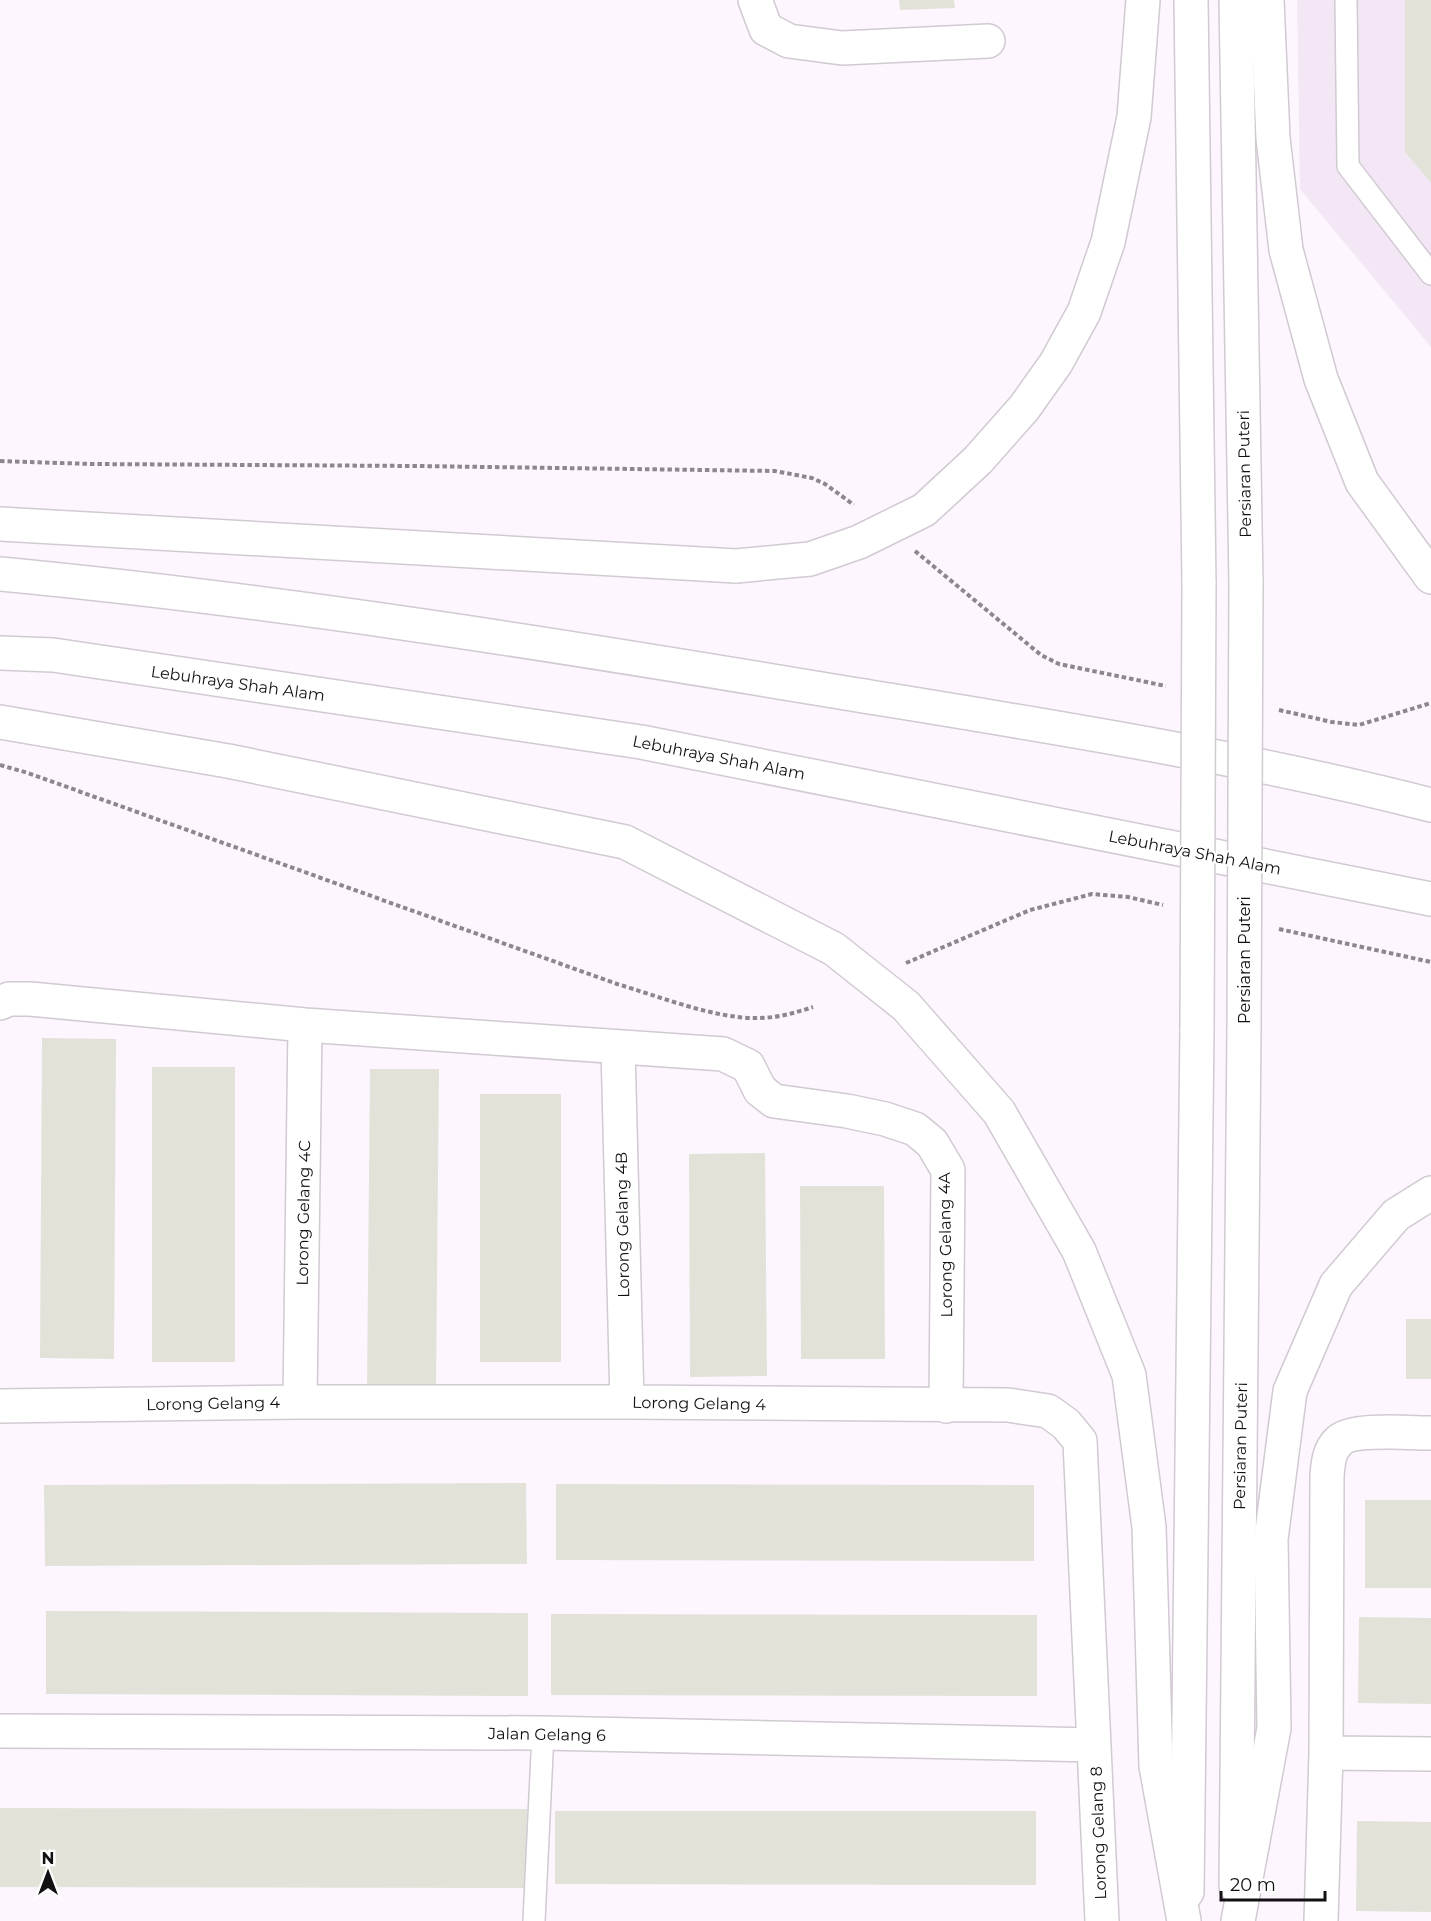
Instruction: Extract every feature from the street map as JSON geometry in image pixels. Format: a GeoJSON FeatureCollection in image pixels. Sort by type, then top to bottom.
{"type":"FeatureCollection","features":[{"type":"Feature","properties":{"kind":"main road"},"geometry":{"type":"LineString","coordinates":[[754,0],[766,29],[789,41],[842,48],[988,41]]}},
{"type":"Feature","properties":{"kind":"main road"},"geometry":{"type":"LineString","coordinates":[[0,524],[736,566],[810,559],[859,542],[924,510],[978,460],[1024,408],[1056,363],[1084,312],[1108,242],[1134,117],[1143,0]]}},
{"type":"Feature","properties":{"kind":"main road"},"geometry":{"type":"LineString","coordinates":[[1186,1921],[1197,1029],[1199,583],[1191,0]]}},
{"type":"Feature","properties":{"kind":"main road","name":"Persiaran Puteri"},"geometry":{"type":"LineString","coordinates":[[1236,0],[1246,583],[1237,1921]]}},
{"type":"Feature","properties":{"kind":"main road"},"geometry":{"type":"LineString","coordinates":[[1267,0],[1273,138],[1287,250],[1321,379],[1362,482],[1431,577]]}},
{"type":"Feature","properties":{"kind":"main road"},"geometry":{"type":"LineString","coordinates":[[0,573],[402,621],[702,669],[1148,743],[1431,805]]}},
{"type":"Feature","properties":{"kind":"main road","name":"Lebuhraya Shah Alam"},"geometry":{"type":"LineString","coordinates":[[0,653],[53,656],[641,742],[1431,899]]}},
{"type":"Feature","properties":{"kind":"main road"},"geometry":{"type":"LineString","coordinates":[[0,722],[228,761],[625,842],[834,949],[906,1006],[999,1112],[1079,1251],[1129,1375],[1149,1527],[1155,1766],[1186,1921]]}},
{"type":"Feature","properties":{"kind":"main road","name":"Lorong Gelang 4A"},"geometry":{"type":"LineString","coordinates":[[0,1003],[9,999],[30,999],[305,1025],[723,1054],[748,1066],[760,1090],[774,1101],[847,1111],[885,1119],[915,1129],[932,1143],[948,1170],[946,1406]]}},
{"type":"Feature","properties":{"kind":"main road","name":"Lorong Gelang 4C"},"geometry":{"type":"LineString","coordinates":[[300,1402],[305,1025]]}},
{"type":"Feature","properties":{"kind":"main road","name":"Lorong Gelang 4B"},"geometry":{"type":"LineString","coordinates":[[618,1047],[627,1402]]}},
{"type":"Feature","properties":{"kind":"main road"},"geometry":{"type":"LineString","coordinates":[[1237,1921],[1274,1728],[1272,1539],[1290,1391],[1336,1285],[1396,1215],[1431,1192]]}},
{"type":"Feature","properties":{"kind":"main road","name":"Lorong Gelang 4"},"geometry":{"type":"LineString","coordinates":[[0,1406],[300,1402],[627,1402],[1008,1405],[1048,1411],[1066,1424],[1080,1441],[1094,1745]]}},
{"type":"Feature","properties":{"kind":"main road"},"geometry":{"type":"LineString","coordinates":[[1321,1921],[1326,1753],[1329,1456],[1339,1441],[1351,1435],[1431,1433]]}},
{"type":"Feature","properties":{"kind":"main road","name":"Jalan Gelang 6"},"geometry":{"type":"LineString","coordinates":[[0,1731],[543,1733],[1094,1745]]}},
{"type":"Feature","properties":{"kind":"main road","name":"Lorong Gelang 8"},"geometry":{"type":"LineString","coordinates":[[1094,1745],[1102,1921]]}},
{"type":"Feature","properties":{"kind":"main road"},"geometry":{"type":"LineString","coordinates":[[1326,1753],[1431,1754]]}},
{"type":"Feature","properties":{"kind":"lane"},"geometry":{"type":"LineString","coordinates":[[1346,0],[1348,166],[1431,274]]}},
{"type":"Feature","properties":{"kind":"lane"},"geometry":{"type":"LineString","coordinates":[[534,1921],[543,1733]]}},
{"type":"Feature","properties":{"kind":"path"},"geometry":{"type":"LineString","coordinates":[[0,461],[91,464],[417,465],[775,471],[812,478],[825,484],[863,512]]}},
{"type":"Feature","properties":{"kind":"path"},"geometry":{"type":"LineString","coordinates":[[910,547],[984,609]]}},
{"type":"Feature","properties":{"kind":"path"},"geometry":{"type":"LineString","coordinates":[[0,765],[616,984],[710,1012],[757,1018],[790,1014],[813,1007]]}},
{"type":"Feature","properties":{"kind":"shaded area"},"geometry":{"type":"Polygon","coordinates":[[[1297,0],[1431,0],[1431,347],[1300,189],[1297,0]]]}},
{"type":"Feature","properties":{"kind":"building"},"geometry":{"type":"Polygon","coordinates":[[[899,0],[954,0],[955,8],[900,10],[899,0]]]}},
{"type":"Feature","properties":{"kind":"building"},"geometry":{"type":"Polygon","coordinates":[[[1405,0],[1431,0],[1431,183],[1405,152],[1405,0]]]}},
{"type":"Feature","properties":{"kind":"building"},"geometry":{"type":"Polygon","coordinates":[[[42,1038],[116,1039],[114,1359],[40,1358],[42,1038]]]}},
{"type":"Feature","properties":{"kind":"building"},"geometry":{"type":"Polygon","coordinates":[[[152,1067],[235,1067],[235,1362],[152,1362],[152,1067]]]}},
{"type":"Feature","properties":{"kind":"building"},"geometry":{"type":"Polygon","coordinates":[[[370,1069],[439,1069],[436,1388],[367,1388],[370,1069]]]}},
{"type":"Feature","properties":{"kind":"building"},"geometry":{"type":"Polygon","coordinates":[[[480,1094],[561,1094],[561,1362],[480,1362],[480,1094]]]}},
{"type":"Feature","properties":{"kind":"building"},"geometry":{"type":"Polygon","coordinates":[[[765,1153],[767,1376],[690,1377],[689,1154],[765,1153]]]}},
{"type":"Feature","properties":{"kind":"building"},"geometry":{"type":"Polygon","coordinates":[[[800,1186],[884,1186],[885,1359],[801,1359],[800,1186]]]}},
{"type":"Feature","properties":{"kind":"building"},"geometry":{"type":"Polygon","coordinates":[[[1406,1319],[1431,1319],[1431,1379],[1406,1379],[1406,1319]]]}},
{"type":"Feature","properties":{"kind":"building"},"geometry":{"type":"Polygon","coordinates":[[[526,1483],[527,1564],[45,1566],[44,1485],[526,1483]]]}},
{"type":"Feature","properties":{"kind":"building"},"geometry":{"type":"Polygon","coordinates":[[[556,1484],[1034,1485],[1034,1561],[556,1560],[556,1484]]]}},
{"type":"Feature","properties":{"kind":"building"},"geometry":{"type":"Polygon","coordinates":[[[1365,1500],[1431,1500],[1431,1588],[1365,1588],[1365,1500]]]}},
{"type":"Feature","properties":{"kind":"building"},"geometry":{"type":"Polygon","coordinates":[[[46,1611],[528,1613],[528,1696],[46,1694],[46,1611]]]}},
{"type":"Feature","properties":{"kind":"building"},"geometry":{"type":"Polygon","coordinates":[[[551,1614],[1037,1615],[1037,1696],[551,1695],[551,1614]]]}},
{"type":"Feature","properties":{"kind":"building"},"geometry":{"type":"Polygon","coordinates":[[[1359,1617],[1431,1618],[1431,1704],[1358,1703],[1359,1617]]]}},
{"type":"Feature","properties":{"kind":"building"},"geometry":{"type":"Polygon","coordinates":[[[0,1808],[527,1809],[526,1888],[0,1887],[0,1808]]]}},
{"type":"Feature","properties":{"kind":"building"},"geometry":{"type":"Polygon","coordinates":[[[555,1811],[1036,1811],[1036,1885],[555,1884],[555,1811]]]}},
{"type":"Feature","properties":{"kind":"building"},"geometry":{"type":"Polygon","coordinates":[[[1357,1821],[1431,1822],[1431,1912],[1356,1911],[1357,1821]]]}}]}
